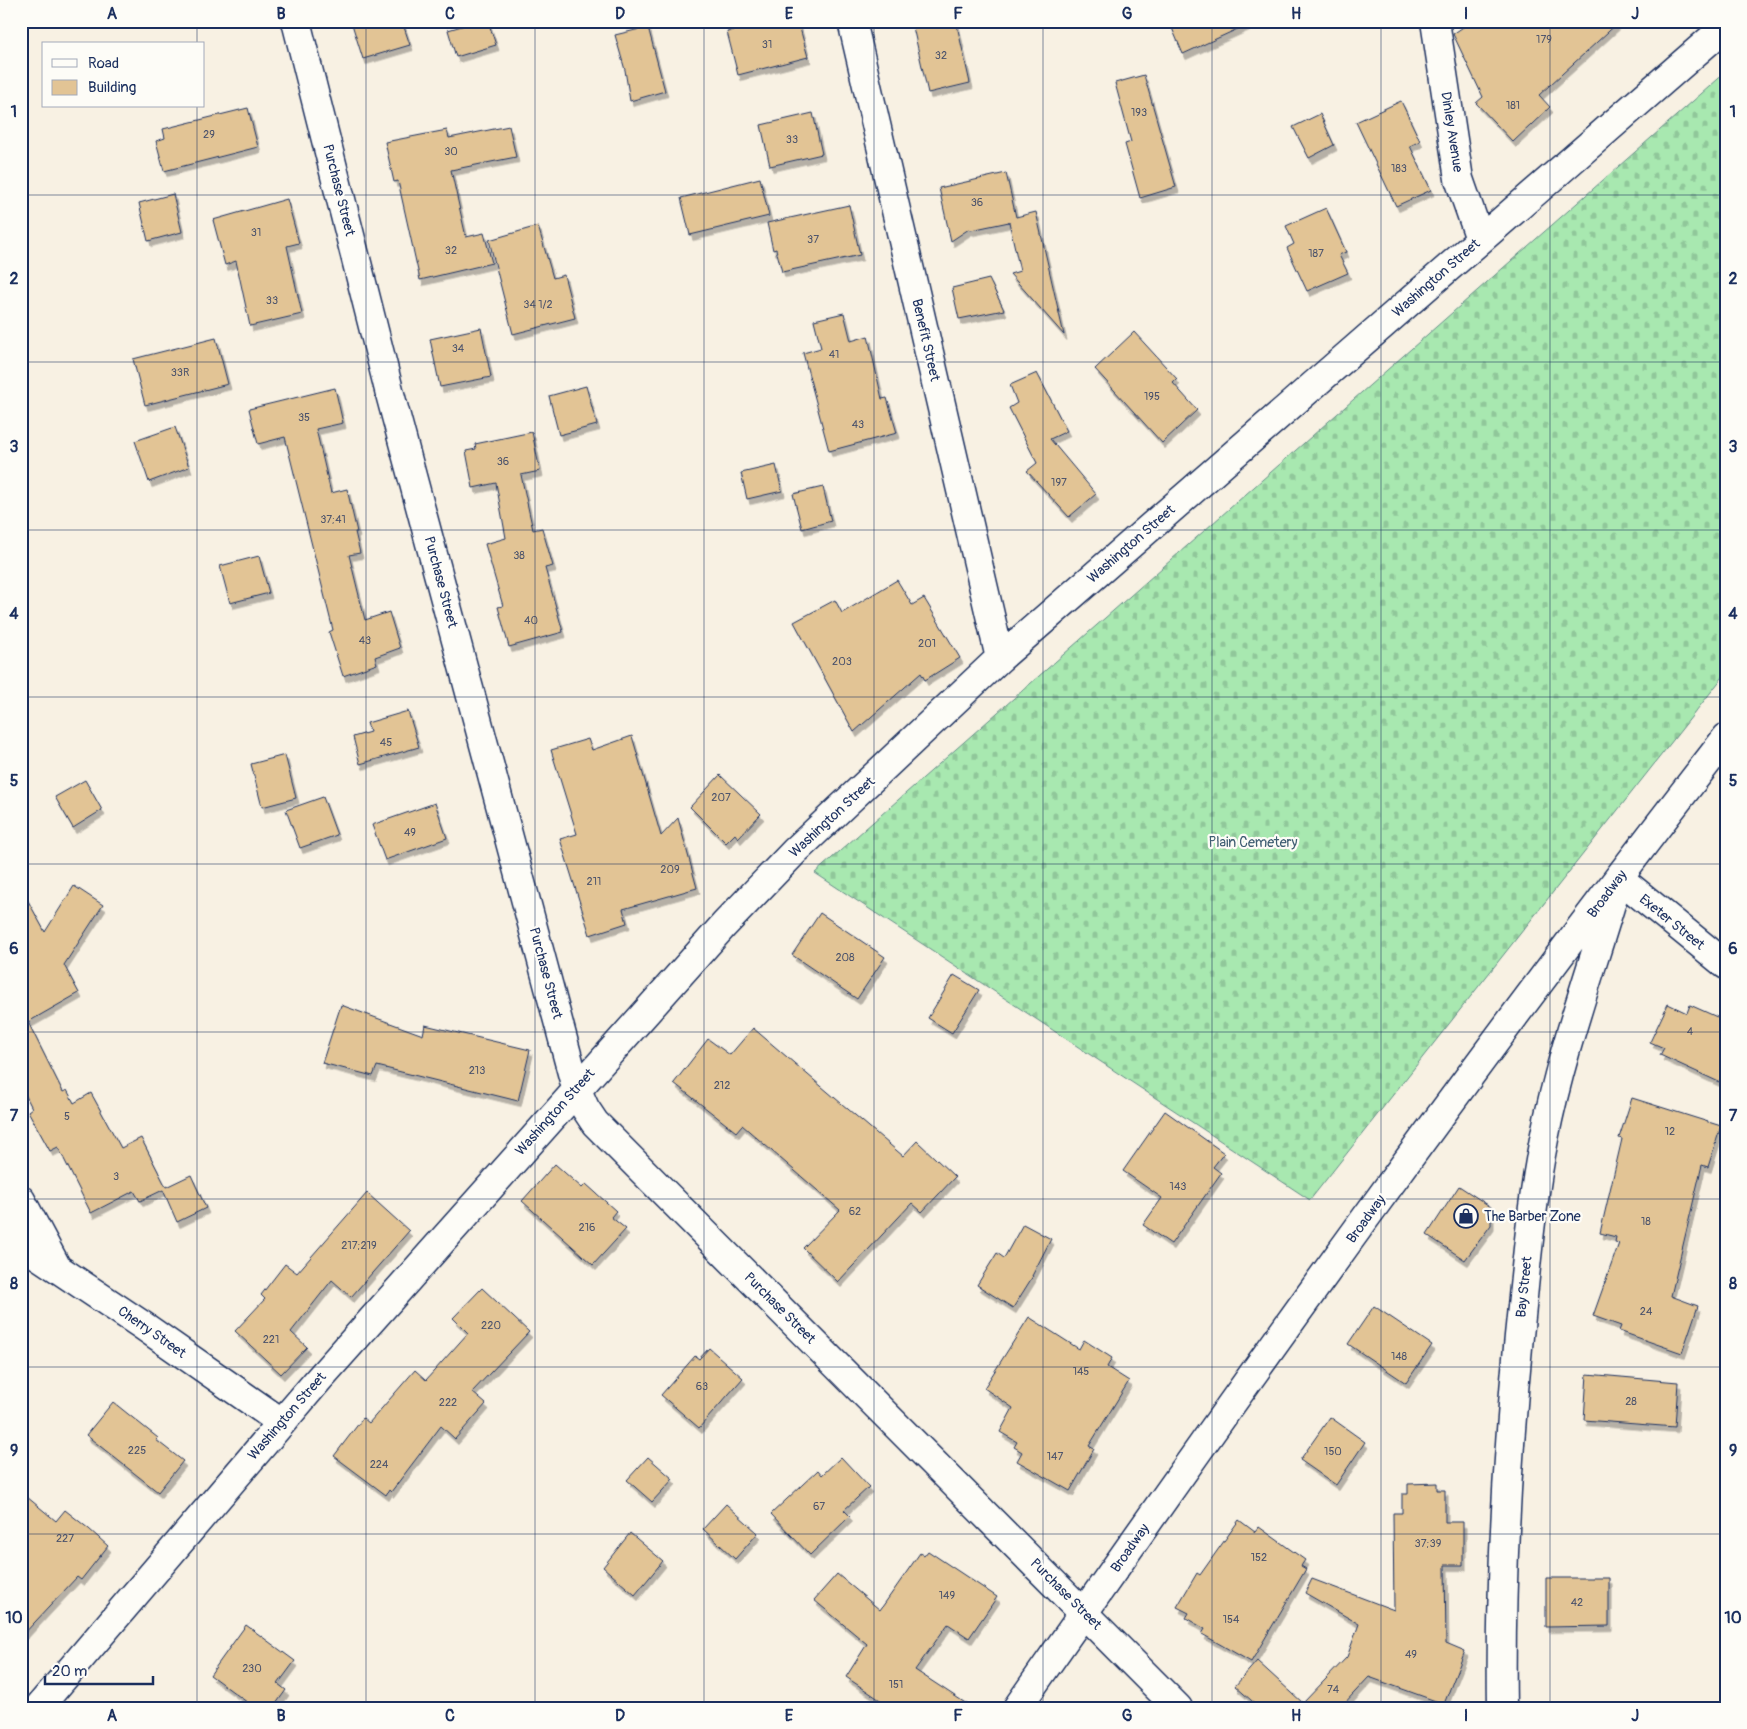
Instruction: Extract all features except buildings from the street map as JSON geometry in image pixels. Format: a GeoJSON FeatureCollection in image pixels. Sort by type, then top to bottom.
{"type":"FeatureCollection","features":[{"type":"Feature","properties":{"kind":"street","name":"Purchase Street"},"geometry":{"type":"LineString","coordinates":[[296,21],[390,394],[576,1088],[584,1108],[595,1123],[1178,1708]]}},
{"type":"Feature","properties":{"kind":"street","name":"Benefit Street"},"geometry":{"type":"LineString","coordinates":[[852,21],[1000,658]]}},
{"type":"Feature","properties":{"kind":"street","name":"Dinley Avenue"},"geometry":{"type":"LineString","coordinates":[[1435,21],[1459,179],[1480,239]]}},
{"type":"Feature","properties":{"kind":"street","name":"Washington Street"},"geometry":{"type":"LineString","coordinates":[[38,1708],[281,1422],[576,1088],[758,888],[795,851],[1000,658],[1726,26]]}},
{"type":"Feature","properties":{"kind":"street","name":"Broadway"},"geometry":{"type":"LineString","coordinates":[[1017,1708],[1286,1327],[1536,988],[1726,738]]}},
{"type":"Feature","properties":{"kind":"street","name":"Exeter Street"},"geometry":{"type":"LineString","coordinates":[[1619,878],[1726,965]]}},
{"type":"Feature","properties":{"kind":"street","name":"Bay Street"},"geometry":{"type":"LineString","coordinates":[[1502,1708],[1502,1613],[1506,1490],[1514,1384],[1534,1193],[1548,1121],[1562,1066],[1619,878]]}},
{"type":"Feature","properties":{"kind":"street"},"geometry":{"type":"LineString","coordinates":[[21,1200],[56,1267]]}},
{"type":"Feature","properties":{"kind":"street","name":"Cherry Street"},"geometry":{"type":"LineString","coordinates":[[21,1244],[281,1422]]}},
{"type":"Feature","properties":{"kind":"green space","name":"Plain Cemetery"},"geometry":{"type":"Polygon","coordinates":[[[1726,72],[1726,673],[1310,1200],[815,873],[1726,72]]]}},
{"type":"Feature","properties":{"kind":"place","name":"The Barber Zone"},"geometry":{"type":"Point","coordinates":[1466,1216]}}]}
